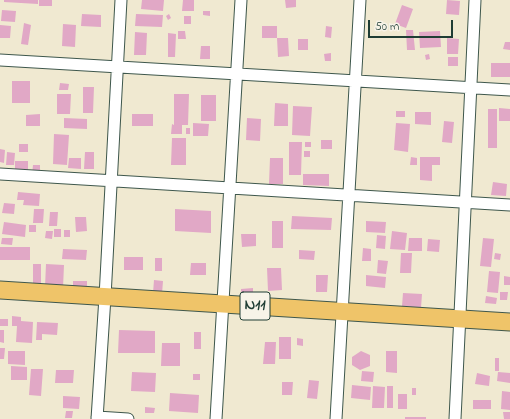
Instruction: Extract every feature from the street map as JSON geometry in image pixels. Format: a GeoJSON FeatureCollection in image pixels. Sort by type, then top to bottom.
{"type":"FeatureCollection","features":[{"type":"Feature","properties":{"kind":"main road","name":"N11"},"geometry":{"type":"LineString","coordinates":[[0,290],[510,322]]}},
{"type":"Feature","properties":{"kind":"street"},"geometry":{"type":"LineString","coordinates":[[121,0],[97,418],[128,419]]}},
{"type":"Feature","properties":{"kind":"street"},"geometry":{"type":"LineString","coordinates":[[216,419],[240,0]]}},
{"type":"Feature","properties":{"kind":"street"},"geometry":{"type":"LineString","coordinates":[[336,419],[360,0]]}},
{"type":"Feature","properties":{"kind":"street"},"geometry":{"type":"LineString","coordinates":[[455,419],[475,0]]}},
{"type":"Feature","properties":{"kind":"street"},"geometry":{"type":"LineString","coordinates":[[0,60],[510,90]]}},
{"type":"Feature","properties":{"kind":"street"},"geometry":{"type":"LineString","coordinates":[[0,174],[510,205]]}},
{"type":"Feature","properties":{"kind":"building"},"geometry":{"type":"Polygon","coordinates":[[[4,0],[38,0],[38,4],[4,2],[4,0]]]}},
{"type":"Feature","properties":{"kind":"building"},"geometry":{"type":"Polygon","coordinates":[[[39,0],[52,0],[52,6],[39,6],[39,0]]]}},
{"type":"Feature","properties":{"kind":"building"},"geometry":{"type":"Polygon","coordinates":[[[142,0],[164,0],[163,11],[141,9],[142,0]]]}},
{"type":"Feature","properties":{"kind":"building"},"geometry":{"type":"Polygon","coordinates":[[[183,0],[194,0],[194,11],[182,11],[183,0]]]}},
{"type":"Feature","properties":{"kind":"building"},"geometry":{"type":"Polygon","coordinates":[[[285,0],[296,0],[296,7],[286,8],[285,0]]]}},
{"type":"Feature","properties":{"kind":"building"},"geometry":{"type":"Polygon","coordinates":[[[447,0],[460,1],[459,15],[446,14],[447,0]]]}},
{"type":"Feature","properties":{"kind":"building"},"geometry":{"type":"Polygon","coordinates":[[[402,5],[413,9],[406,28],[395,24],[402,5]]]}},
{"type":"Feature","properties":{"kind":"building"},"geometry":{"type":"Polygon","coordinates":[[[2,10],[16,11],[15,22],[1,21],[2,10]]]}},
{"type":"Feature","properties":{"kind":"building"},"geometry":{"type":"Polygon","coordinates":[[[203,11],[210,11],[210,16],[203,15],[203,11]]]}},
{"type":"Feature","properties":{"kind":"building"},"geometry":{"type":"Polygon","coordinates":[[[82,14],[101,15],[101,27],[81,26],[82,14]]]}},
{"type":"Feature","properties":{"kind":"building"},"geometry":{"type":"Polygon","coordinates":[[[136,14],[163,15],[162,27],[135,26],[136,14]]]}},
{"type":"Feature","properties":{"kind":"building"},"geometry":{"type":"Polygon","coordinates":[[[169,14],[171,18],[168,20],[166,16],[169,14]]]}},
{"type":"Feature","properties":{"kind":"building"},"geometry":{"type":"Polygon","coordinates":[[[184,16],[191,16],[191,24],[184,24],[184,16]]]}},
{"type":"Feature","properties":{"kind":"building"},"geometry":{"type":"Polygon","coordinates":[[[24,23],[31,25],[28,45],[21,44],[24,23]]]}},
{"type":"Feature","properties":{"kind":"building"},"geometry":{"type":"Polygon","coordinates":[[[63,24],[76,25],[75,47],[62,46],[63,24]]]}},
{"type":"Feature","properties":{"kind":"building"},"geometry":{"type":"Polygon","coordinates":[[[0,25],[11,26],[10,38],[0,38],[0,25]]]}},
{"type":"Feature","properties":{"kind":"building"},"geometry":{"type":"Polygon","coordinates":[[[262,26],[277,26],[277,38],[262,38],[262,26]]]}},
{"type":"Feature","properties":{"kind":"building"},"geometry":{"type":"Polygon","coordinates":[[[326,26],[332,27],[331,38],[325,37],[326,26]]]}},
{"type":"Feature","properties":{"kind":"building"},"geometry":{"type":"Polygon","coordinates":[[[406,30],[413,30],[415,50],[407,50],[406,30]]]}},
{"type":"Feature","properties":{"kind":"building"},"geometry":{"type":"Polygon","coordinates":[[[178,31],[185,31],[186,39],[178,39],[178,31]]]}},
{"type":"Feature","properties":{"kind":"building"},"geometry":{"type":"Polygon","coordinates":[[[440,31],[441,47],[420,48],[419,32],[440,31]]]}},
{"type":"Feature","properties":{"kind":"building"},"geometry":{"type":"Polygon","coordinates":[[[135,32],[147,33],[146,55],[134,55],[135,32]]]}},
{"type":"Feature","properties":{"kind":"building"},"geometry":{"type":"Polygon","coordinates":[[[168,33],[176,34],[175,57],[168,57],[168,33]]]}},
{"type":"Feature","properties":{"kind":"building"},"geometry":{"type":"Polygon","coordinates":[[[277,38],[288,38],[289,56],[278,57],[277,38]]]}},
{"type":"Feature","properties":{"kind":"building"},"geometry":{"type":"Polygon","coordinates":[[[447,38],[459,39],[458,54],[447,54],[447,38]]]}},
{"type":"Feature","properties":{"kind":"building"},"geometry":{"type":"Polygon","coordinates":[[[298,39],[308,39],[308,50],[298,50],[298,39]]]}},
{"type":"Feature","properties":{"kind":"building"},"geometry":{"type":"Polygon","coordinates":[[[505,42],[510,42],[510,50],[503,49],[505,42]]]}},
{"type":"Feature","properties":{"kind":"building"},"geometry":{"type":"Polygon","coordinates":[[[201,46],[210,46],[210,59],[200,59],[201,46]]]}},
{"type":"Feature","properties":{"kind":"building"},"geometry":{"type":"Polygon","coordinates":[[[331,53],[331,61],[325,61],[324,54],[331,53]]]}},
{"type":"Feature","properties":{"kind":"building"},"geometry":{"type":"Polygon","coordinates":[[[429,54],[430,59],[426,60],[425,55],[429,54]]]}},
{"type":"Feature","properties":{"kind":"building"},"geometry":{"type":"Polygon","coordinates":[[[448,57],[458,57],[458,66],[448,66],[448,57]]]}},
{"type":"Feature","properties":{"kind":"building"},"geometry":{"type":"Polygon","coordinates":[[[491,63],[510,63],[510,77],[491,77],[491,63]]]}},
{"type":"Feature","properties":{"kind":"building"},"geometry":{"type":"Polygon","coordinates":[[[12,81],[30,81],[30,103],[12,103],[12,81]]]}},
{"type":"Feature","properties":{"kind":"building"},"geometry":{"type":"Polygon","coordinates":[[[60,83],[69,84],[68,90],[59,90],[60,83]]]}},
{"type":"Feature","properties":{"kind":"building"},"geometry":{"type":"Polygon","coordinates":[[[83,87],[94,87],[93,113],[83,113],[83,87]]]}},
{"type":"Feature","properties":{"kind":"building"},"geometry":{"type":"Polygon","coordinates":[[[57,94],[71,94],[70,114],[57,114],[57,94]]]}},
{"type":"Feature","properties":{"kind":"building"},"geometry":{"type":"Polygon","coordinates":[[[174,94],[189,94],[188,125],[182,125],[182,134],[171,134],[172,124],[174,125],[174,94]]]}},
{"type":"Feature","properties":{"kind":"building"},"geometry":{"type":"Polygon","coordinates":[[[201,95],[216,95],[216,121],[201,121],[201,95]]]}},
{"type":"Feature","properties":{"kind":"building"},"geometry":{"type":"Polygon","coordinates":[[[275,103],[288,104],[288,126],[274,126],[275,103]]]}},
{"type":"Feature","properties":{"kind":"building"},"geometry":{"type":"Polygon","coordinates":[[[293,106],[312,107],[310,136],[292,135],[293,106]]]}},
{"type":"Feature","properties":{"kind":"building"},"geometry":{"type":"Polygon","coordinates":[[[499,108],[510,109],[510,121],[499,121],[499,108]]]}},
{"type":"Feature","properties":{"kind":"building"},"geometry":{"type":"Polygon","coordinates":[[[488,109],[497,109],[497,148],[488,148],[488,109]]]}},
{"type":"Feature","properties":{"kind":"building"},"geometry":{"type":"Polygon","coordinates":[[[396,111],[405,111],[405,117],[396,117],[396,111]]]}},
{"type":"Feature","properties":{"kind":"building"},"geometry":{"type":"Polygon","coordinates":[[[415,112],[431,112],[431,125],[415,124],[415,112]]]}},
{"type":"Feature","properties":{"kind":"building"},"geometry":{"type":"Polygon","coordinates":[[[40,114],[40,126],[26,126],[26,115],[40,114]]]}},
{"type":"Feature","properties":{"kind":"building"},"geometry":{"type":"Polygon","coordinates":[[[132,114],[153,114],[153,126],[132,126],[132,114]]]}},
{"type":"Feature","properties":{"kind":"building"},"geometry":{"type":"Polygon","coordinates":[[[64,118],[87,119],[87,129],[64,128],[64,118]]]}},
{"type":"Feature","properties":{"kind":"building"},"geometry":{"type":"Polygon","coordinates":[[[247,118],[261,119],[260,141],[246,140],[247,118]]]}},
{"type":"Feature","properties":{"kind":"building"},"geometry":{"type":"Polygon","coordinates":[[[444,121],[454,122],[452,143],[442,142],[444,121]]]}},
{"type":"Feature","properties":{"kind":"building"},"geometry":{"type":"Polygon","coordinates":[[[193,123],[209,124],[208,136],[193,136],[193,123]]]}},
{"type":"Feature","properties":{"kind":"building"},"geometry":{"type":"Polygon","coordinates":[[[396,123],[410,124],[408,152],[394,150],[396,123]]]}},
{"type":"Feature","properties":{"kind":"building"},"geometry":{"type":"Polygon","coordinates":[[[186,128],[190,128],[190,134],[186,134],[186,128]]]}},
{"type":"Feature","properties":{"kind":"building"},"geometry":{"type":"Polygon","coordinates":[[[54,134],[69,135],[67,165],[53,164],[54,134]]]}},
{"type":"Feature","properties":{"kind":"building"},"geometry":{"type":"Polygon","coordinates":[[[172,138],[186,138],[186,165],[171,165],[172,138]]]}},
{"type":"Feature","properties":{"kind":"building"},"geometry":{"type":"Polygon","coordinates":[[[321,140],[332,140],[332,149],[321,149],[321,140]]]}},
{"type":"Feature","properties":{"kind":"building"},"geometry":{"type":"Polygon","coordinates":[[[289,142],[302,142],[301,175],[289,175],[289,142]]]}},
{"type":"Feature","properties":{"kind":"building"},"geometry":{"type":"Polygon","coordinates":[[[305,142],[311,142],[311,147],[305,147],[305,142]]]}},
{"type":"Feature","properties":{"kind":"building"},"geometry":{"type":"Polygon","coordinates":[[[19,144],[28,144],[28,152],[19,152],[19,144]]]}},
{"type":"Feature","properties":{"kind":"building"},"geometry":{"type":"Polygon","coordinates":[[[0,149],[5,150],[4,163],[0,162],[0,149]]]}},
{"type":"Feature","properties":{"kind":"building"},"geometry":{"type":"Polygon","coordinates":[[[304,151],[310,151],[310,157],[304,157],[304,151]]]}},
{"type":"Feature","properties":{"kind":"building"},"geometry":{"type":"Polygon","coordinates":[[[7,152],[15,153],[14,165],[6,165],[7,152]]]}},
{"type":"Feature","properties":{"kind":"building"},"geometry":{"type":"Polygon","coordinates":[[[85,152],[94,152],[94,169],[84,169],[85,152]]]}},
{"type":"Feature","properties":{"kind":"building"},"geometry":{"type":"Polygon","coordinates":[[[411,157],[417,158],[417,165],[410,165],[411,157]]]}},
{"type":"Feature","properties":{"kind":"building"},"geometry":{"type":"Polygon","coordinates":[[[420,157],[440,157],[440,165],[432,165],[432,181],[420,180],[420,157]]]}},
{"type":"Feature","properties":{"kind":"building"},"geometry":{"type":"Polygon","coordinates":[[[69,158],[81,158],[81,169],[68,168],[69,158]]]}},
{"type":"Feature","properties":{"kind":"building"},"geometry":{"type":"Polygon","coordinates":[[[270,158],[283,158],[283,184],[269,184],[270,158]]]}},
{"type":"Feature","properties":{"kind":"building"},"geometry":{"type":"Polygon","coordinates":[[[15,161],[28,161],[28,173],[15,172],[15,161]]]}},
{"type":"Feature","properties":{"kind":"building"},"geometry":{"type":"Polygon","coordinates":[[[33,165],[40,165],[40,175],[32,175],[33,165]]]}},
{"type":"Feature","properties":{"kind":"building"},"geometry":{"type":"Polygon","coordinates":[[[303,174],[329,174],[329,186],[303,185],[303,174]]]}},
{"type":"Feature","properties":{"kind":"building"},"geometry":{"type":"Polygon","coordinates":[[[493,182],[507,184],[506,196],[491,195],[493,182]]]}},
{"type":"Feature","properties":{"kind":"building"},"geometry":{"type":"Polygon","coordinates":[[[18,192],[40,194],[39,206],[23,205],[24,200],[17,200],[18,192]]]}},
{"type":"Feature","properties":{"kind":"building"},"geometry":{"type":"Polygon","coordinates":[[[4,203],[15,204],[14,214],[2,213],[4,203]]]}},
{"type":"Feature","properties":{"kind":"building"},"geometry":{"type":"Polygon","coordinates":[[[34,209],[44,209],[43,223],[33,223],[34,209]]]}},
{"type":"Feature","properties":{"kind":"building"},"geometry":{"type":"Polygon","coordinates":[[[175,209],[211,211],[211,233],[175,231],[175,209]]]}},
{"type":"Feature","properties":{"kind":"building"},"geometry":{"type":"Polygon","coordinates":[[[50,212],[58,212],[57,226],[49,226],[50,212]]]}},
{"type":"Feature","properties":{"kind":"building"},"geometry":{"type":"Polygon","coordinates":[[[292,216],[332,218],[331,230],[291,229],[292,216]]]}},
{"type":"Feature","properties":{"kind":"building"},"geometry":{"type":"Polygon","coordinates":[[[75,217],[86,217],[87,231],[76,232],[75,217]]]}},
{"type":"Feature","properties":{"kind":"building"},"geometry":{"type":"Polygon","coordinates":[[[272,221],[283,221],[283,248],[272,248],[272,221]]]}},
{"type":"Feature","properties":{"kind":"building"},"geometry":{"type":"Polygon","coordinates":[[[366,221],[386,222],[385,233],[366,232],[366,221]]]}},
{"type":"Feature","properties":{"kind":"building"},"geometry":{"type":"Polygon","coordinates":[[[4,222],[26,225],[25,237],[2,234],[4,222]]]}},
{"type":"Feature","properties":{"kind":"building"},"geometry":{"type":"Polygon","coordinates":[[[29,225],[36,225],[36,232],[29,232],[29,225]]]}},
{"type":"Feature","properties":{"kind":"building"},"geometry":{"type":"Polygon","coordinates":[[[54,229],[61,229],[61,237],[54,237],[54,229]]]}},
{"type":"Feature","properties":{"kind":"building"},"geometry":{"type":"Polygon","coordinates":[[[64,230],[70,230],[70,237],[64,237],[64,230]]]}},
{"type":"Feature","properties":{"kind":"building"},"geometry":{"type":"Polygon","coordinates":[[[46,231],[53,231],[52,239],[45,238],[46,231]]]}},
{"type":"Feature","properties":{"kind":"building"},"geometry":{"type":"Polygon","coordinates":[[[392,231],[407,233],[405,250],[390,249],[392,231]]]}},
{"type":"Feature","properties":{"kind":"building"},"geometry":{"type":"Polygon","coordinates":[[[241,234],[256,234],[256,246],[242,247],[241,234]]]}},
{"type":"Feature","properties":{"kind":"building"},"geometry":{"type":"Polygon","coordinates":[[[377,235],[386,236],[385,249],[376,248],[377,235]]]}},
{"type":"Feature","properties":{"kind":"building"},"geometry":{"type":"Polygon","coordinates":[[[2,238],[13,238],[12,245],[1,244],[2,238]]]}},
{"type":"Feature","properties":{"kind":"building"},"geometry":{"type":"Polygon","coordinates":[[[409,238],[422,238],[422,251],[408,251],[409,238]]]}},
{"type":"Feature","properties":{"kind":"building"},"geometry":{"type":"Polygon","coordinates":[[[483,238],[494,239],[491,267],[480,266],[483,238]]]}},
{"type":"Feature","properties":{"kind":"building"},"geometry":{"type":"Polygon","coordinates":[[[428,239],[440,240],[439,252],[427,251],[428,239]]]}},
{"type":"Feature","properties":{"kind":"building"},"geometry":{"type":"Polygon","coordinates":[[[0,247],[30,247],[30,260],[0,260],[0,247]]]}},
{"type":"Feature","properties":{"kind":"building"},"geometry":{"type":"Polygon","coordinates":[[[363,248],[371,249],[371,261],[362,261],[363,248]]]}},
{"type":"Feature","properties":{"kind":"building"},"geometry":{"type":"Polygon","coordinates":[[[63,249],[87,250],[86,260],[62,259],[63,249]]]}},
{"type":"Feature","properties":{"kind":"building"},"geometry":{"type":"Polygon","coordinates":[[[299,250],[315,251],[314,260],[299,259],[299,250]]]}},
{"type":"Feature","properties":{"kind":"building"},"geometry":{"type":"Polygon","coordinates":[[[401,253],[412,253],[411,273],[400,273],[401,253]]]}},
{"type":"Feature","properties":{"kind":"building"},"geometry":{"type":"Polygon","coordinates":[[[495,253],[501,254],[500,260],[494,259],[495,253]]]}},
{"type":"Feature","properties":{"kind":"building"},"geometry":{"type":"Polygon","coordinates":[[[124,257],[143,257],[143,270],[124,270],[124,257]]]}},
{"type":"Feature","properties":{"kind":"building"},"geometry":{"type":"Polygon","coordinates":[[[155,258],[162,258],[162,271],[155,271],[155,258]]]}},
{"type":"Feature","properties":{"kind":"building"},"geometry":{"type":"Polygon","coordinates":[[[378,260],[388,261],[386,274],[377,273],[378,260]]]}},
{"type":"Feature","properties":{"kind":"building"},"geometry":{"type":"Polygon","coordinates":[[[191,263],[206,263],[206,275],[190,275],[191,263]]]}},
{"type":"Feature","properties":{"kind":"building"},"geometry":{"type":"Polygon","coordinates":[[[33,264],[41,264],[41,286],[33,285],[33,264]]]}},
{"type":"Feature","properties":{"kind":"building"},"geometry":{"type":"Polygon","coordinates":[[[46,264],[64,265],[63,288],[45,287],[46,264]]]}},
{"type":"Feature","properties":{"kind":"building"},"geometry":{"type":"Polygon","coordinates":[[[267,268],[281,268],[282,290],[268,291],[267,268]]]}},
{"type":"Feature","properties":{"kind":"building"},"geometry":{"type":"Polygon","coordinates":[[[489,271],[500,272],[498,293],[487,292],[489,271]]]}},
{"type":"Feature","properties":{"kind":"building"},"geometry":{"type":"Polygon","coordinates":[[[316,275],[328,275],[327,292],[316,292],[316,275]]]}},
{"type":"Feature","properties":{"kind":"building"},"geometry":{"type":"Polygon","coordinates":[[[366,275],[386,277],[385,288],[366,286],[366,275]]]}},
{"type":"Feature","properties":{"kind":"building"},"geometry":{"type":"Polygon","coordinates":[[[504,276],[510,277],[510,285],[504,285],[504,276]]]}},
{"type":"Feature","properties":{"kind":"building"},"geometry":{"type":"Polygon","coordinates":[[[154,280],[163,281],[162,294],[153,293],[154,280]]]}},
{"type":"Feature","properties":{"kind":"building"},"geometry":{"type":"Polygon","coordinates":[[[73,281],[87,281],[87,289],[73,288],[73,281]]]}},
{"type":"Feature","properties":{"kind":"building"},"geometry":{"type":"Polygon","coordinates":[[[253,288],[253,298],[241,298],[241,289],[253,288]]]}},
{"type":"Feature","properties":{"kind":"building"},"geometry":{"type":"Polygon","coordinates":[[[500,292],[508,292],[507,300],[500,300],[500,292]]]}},
{"type":"Feature","properties":{"kind":"building"},"geometry":{"type":"Polygon","coordinates":[[[403,293],[422,294],[421,308],[402,306],[403,293]]]}},
{"type":"Feature","properties":{"kind":"building"},"geometry":{"type":"Polygon","coordinates":[[[486,296],[497,298],[496,304],[485,303],[486,296]]]}},
{"type":"Feature","properties":{"kind":"building"},"geometry":{"type":"Polygon","coordinates":[[[12,316],[21,317],[21,321],[33,322],[32,343],[16,342],[17,326],[12,326],[12,316]]]}},
{"type":"Feature","properties":{"kind":"building"},"geometry":{"type":"Polygon","coordinates":[[[0,319],[8,319],[8,326],[0,326],[0,319]]]}},
{"type":"Feature","properties":{"kind":"building"},"geometry":{"type":"Polygon","coordinates":[[[37,322],[58,323],[57,335],[42,334],[42,340],[36,340],[37,322]]]}},
{"type":"Feature","properties":{"kind":"building"},"geometry":{"type":"Polygon","coordinates":[[[0,330],[4,330],[4,343],[0,342],[0,330]]]}},
{"type":"Feature","properties":{"kind":"building"},"geometry":{"type":"Polygon","coordinates":[[[119,330],[155,331],[155,353],[118,353],[119,330]]]}},
{"type":"Feature","properties":{"kind":"building"},"geometry":{"type":"Polygon","coordinates":[[[194,332],[201,332],[201,349],[194,349],[194,332]]]}},
{"type":"Feature","properties":{"kind":"building"},"geometry":{"type":"Polygon","coordinates":[[[279,337],[291,337],[291,359],[279,359],[279,337]]]}},
{"type":"Feature","properties":{"kind":"building"},"geometry":{"type":"Polygon","coordinates":[[[297,338],[303,339],[303,346],[297,345],[297,338]]]}},
{"type":"Feature","properties":{"kind":"building"},"geometry":{"type":"Polygon","coordinates":[[[265,342],[276,342],[275,364],[263,364],[265,342]]]}},
{"type":"Feature","properties":{"kind":"building"},"geometry":{"type":"Polygon","coordinates":[[[162,343],[180,343],[180,366],[161,366],[162,343]]]}},
{"type":"Feature","properties":{"kind":"building"},"geometry":{"type":"Polygon","coordinates":[[[0,348],[5,348],[4,359],[0,359],[0,348]]]}},
{"type":"Feature","properties":{"kind":"building"},"geometry":{"type":"Polygon","coordinates":[[[8,351],[25,351],[25,365],[8,364],[8,351]]]}},
{"type":"Feature","properties":{"kind":"building"},"geometry":{"type":"Polygon","coordinates":[[[361,351],[370,355],[370,366],[360,370],[352,365],[352,357],[361,351]]]}},
{"type":"Feature","properties":{"kind":"building"},"geometry":{"type":"Polygon","coordinates":[[[386,351],[397,351],[397,373],[386,372],[386,351]]]}},
{"type":"Feature","properties":{"kind":"building"},"geometry":{"type":"Polygon","coordinates":[[[495,358],[499,358],[499,371],[495,371],[495,358]]]}},
{"type":"Feature","properties":{"kind":"building"},"geometry":{"type":"Polygon","coordinates":[[[11,366],[27,367],[27,380],[11,380],[11,366]]]}},
{"type":"Feature","properties":{"kind":"building"},"geometry":{"type":"Polygon","coordinates":[[[31,369],[43,369],[41,396],[29,395],[31,369]]]}},
{"type":"Feature","properties":{"kind":"building"},"geometry":{"type":"Polygon","coordinates":[[[56,370],[74,370],[73,383],[55,383],[56,370]]]}},
{"type":"Feature","properties":{"kind":"building"},"geometry":{"type":"Polygon","coordinates":[[[362,371],[374,372],[373,382],[361,381],[362,371]]]}},
{"type":"Feature","properties":{"kind":"building"},"geometry":{"type":"Polygon","coordinates":[[[132,372],[156,373],[155,392],[131,391],[132,372]]]}},
{"type":"Feature","properties":{"kind":"building"},"geometry":{"type":"Polygon","coordinates":[[[498,372],[510,373],[510,383],[497,381],[498,372]]]}},
{"type":"Feature","properties":{"kind":"building"},"geometry":{"type":"Polygon","coordinates":[[[477,373],[490,376],[489,386],[475,384],[477,373]]]}},
{"type":"Feature","properties":{"kind":"building"},"geometry":{"type":"Polygon","coordinates":[[[193,374],[200,374],[200,380],[193,380],[193,374]]]}},
{"type":"Feature","properties":{"kind":"building"},"geometry":{"type":"Polygon","coordinates":[[[309,380],[319,381],[317,399],[307,398],[309,380]]]}},
{"type":"Feature","properties":{"kind":"building"},"geometry":{"type":"Polygon","coordinates":[[[282,382],[293,382],[292,395],[282,395],[282,382]]]}},
{"type":"Feature","properties":{"kind":"building"},"geometry":{"type":"Polygon","coordinates":[[[352,385],[371,387],[370,400],[351,398],[352,385]]]}},
{"type":"Feature","properties":{"kind":"building"},"geometry":{"type":"Polygon","coordinates":[[[373,386],[385,387],[384,408],[372,408],[373,386]]]}},
{"type":"Feature","properties":{"kind":"building"},"geometry":{"type":"Polygon","coordinates":[[[387,386],[393,386],[393,408],[387,408],[387,386]]]}},
{"type":"Feature","properties":{"kind":"building"},"geometry":{"type":"Polygon","coordinates":[[[412,388],[416,388],[416,395],[412,395],[412,388]]]}},
{"type":"Feature","properties":{"kind":"building"},"geometry":{"type":"Polygon","coordinates":[[[502,391],[510,392],[510,410],[501,409],[502,391]]]}},
{"type":"Feature","properties":{"kind":"building"},"geometry":{"type":"Polygon","coordinates":[[[170,393],[199,395],[198,413],[169,411],[170,393]]]}},
{"type":"Feature","properties":{"kind":"building"},"geometry":{"type":"Polygon","coordinates":[[[398,394],[407,394],[407,409],[398,409],[398,394]]]}},
{"type":"Feature","properties":{"kind":"building"},"geometry":{"type":"Polygon","coordinates":[[[63,396],[80,397],[79,409],[63,408],[63,396]]]}},
{"type":"Feature","properties":{"kind":"building"},"geometry":{"type":"Polygon","coordinates":[[[473,400],[491,400],[491,409],[473,409],[473,400]]]}},
{"type":"Feature","properties":{"kind":"building"},"geometry":{"type":"Polygon","coordinates":[[[145,407],[155,408],[154,413],[145,413],[145,407]]]}},
{"type":"Feature","properties":{"kind":"building"},"geometry":{"type":"Polygon","coordinates":[[[66,411],[73,411],[72,418],[65,418],[66,411]]]}},
{"type":"Feature","properties":{"kind":"building"},"geometry":{"type":"Polygon","coordinates":[[[503,412],[510,412],[510,419],[504,419],[503,412]]]}},
{"type":"Feature","properties":{"kind":"building"},"geometry":{"type":"Polygon","coordinates":[[[405,417],[426,417],[426,419],[405,419],[405,417]]]}}]}
